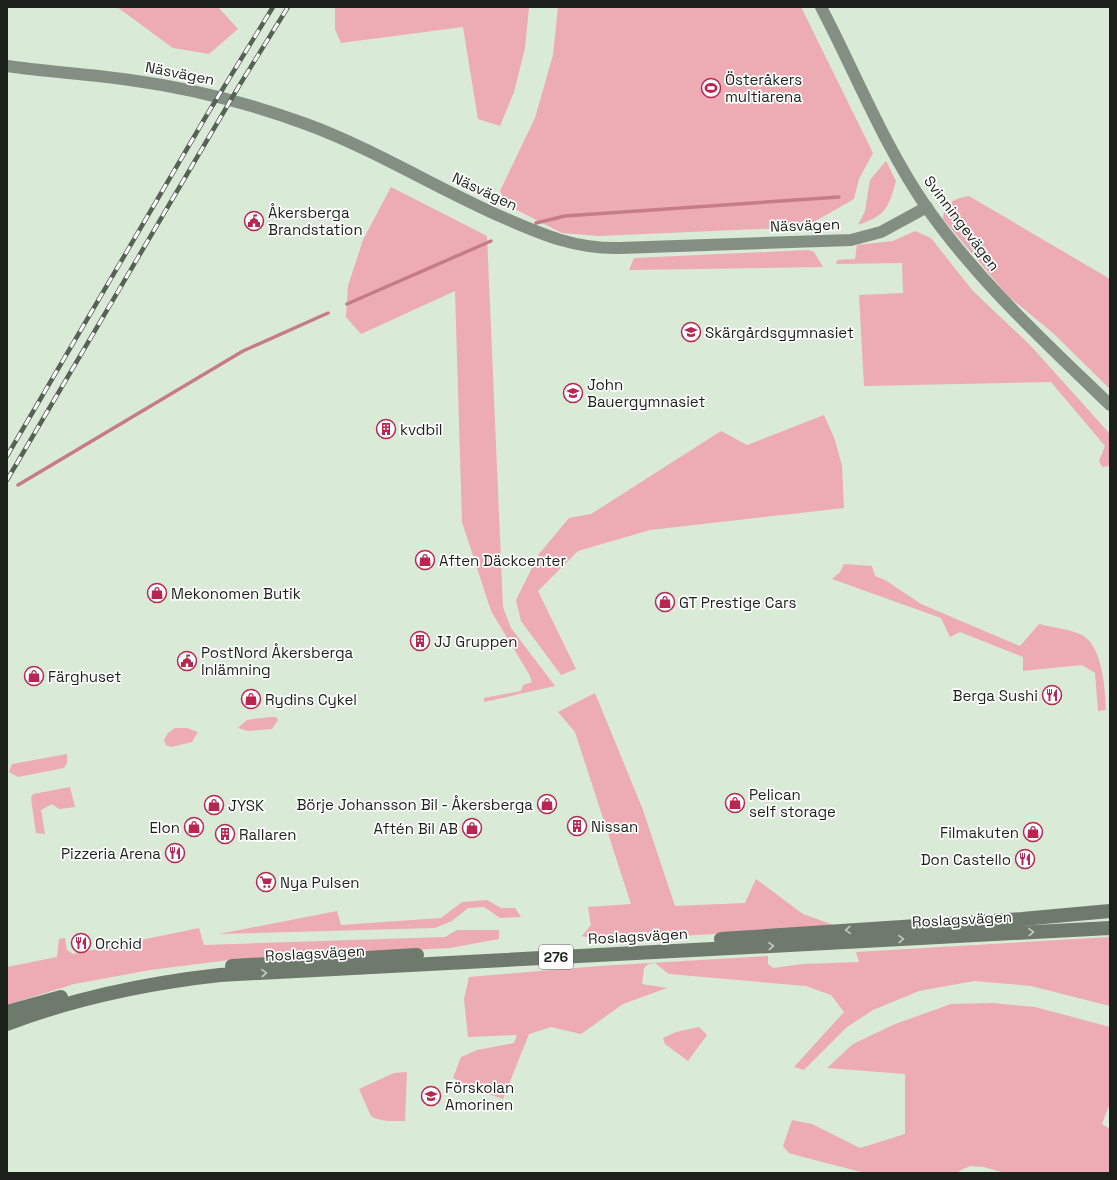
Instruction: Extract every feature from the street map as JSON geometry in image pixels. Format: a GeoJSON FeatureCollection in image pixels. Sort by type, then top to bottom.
{"type":"FeatureCollection","features":[{"type":"Feature","properties":{"kind":"main road","name":"Roslagsvägen"},"geometry":{"type":"LineString","coordinates":[[7,1012],[77,992],[176,971],[259,963],[666,942],[1022,919],[1110,911]]}},
{"type":"Feature","properties":{"kind":"main road","name":"Roslagsvägen"},"geometry":{"type":"LineString","coordinates":[[7,1024],[28,1016],[131,988],[170,981],[220,975],[1110,928]]}},
{"type":"Feature","properties":{"kind":"street","name":"Svinningevägen"},"geometry":{"type":"LineString","coordinates":[[821,7],[892,149],[927,207],[992,289],[1061,359],[1110,405]]}},
{"type":"Feature","properties":{"kind":"street","name":"Näsvägen"},"geometry":{"type":"LineString","coordinates":[[7,66],[129,80],[187,90],[270,112],[354,144],[470,203],[550,238],[589,248],[851,240],[881,232],[927,207]]}},
{"type":"Feature","properties":{"kind":"shaded area"},"geometry":{"type":"Polygon","coordinates":[[[117,7],[218,7],[238,29],[209,54],[173,48],[117,7]]]}},
{"type":"Feature","properties":{"kind":"shaded area"},"geometry":{"type":"Polygon","coordinates":[[[335,7],[529,7],[525,48],[514,92],[500,126],[478,119],[463,27],[341,43],[335,29],[335,7]]]}},
{"type":"Feature","properties":{"kind":"shaded area"},"geometry":{"type":"Polygon","coordinates":[[[558,7],[801,7],[873,153],[859,179],[854,199],[805,227],[599,236],[562,233],[507,205],[500,191],[535,118],[553,55],[558,7]]]}},
{"type":"Feature","properties":{"kind":"shaded area"},"geometry":{"type":"Polygon","coordinates":[[[886,161],[896,181],[891,198],[881,214],[858,225],[865,211],[870,180],[886,161]]]}},
{"type":"Feature","properties":{"kind":"shaded area"},"geometry":{"type":"Polygon","coordinates":[[[391,187],[487,236],[503,607],[511,628],[555,686],[484,702],[484,698],[521,691],[523,685],[532,682],[529,674],[491,611],[462,522],[455,291],[361,334],[346,317],[348,286],[363,240],[391,187]]]}},
{"type":"Feature","properties":{"kind":"shaded area"},"geometry":{"type":"Polygon","coordinates":[[[969,196],[1110,279],[1110,389],[1053,333],[1008,296],[943,219],[944,213],[951,202],[959,198],[969,196]]]}},
{"type":"Feature","properties":{"kind":"shaded area"},"geometry":{"type":"Polygon","coordinates":[[[915,231],[931,238],[973,291],[1030,345],[1110,434],[1110,466],[1102,467],[1099,461],[1105,446],[1051,382],[864,386],[859,295],[903,293],[902,263],[836,264],[837,260],[855,259],[857,245],[893,241],[915,231]]]}},
{"type":"Feature","properties":{"kind":"shaded area"},"geometry":{"type":"Polygon","coordinates":[[[809,250],[814,252],[823,267],[629,270],[634,258],[809,250]]]}},
{"type":"Feature","properties":{"kind":"shaded area"},"geometry":{"type":"Polygon","coordinates":[[[824,415],[835,440],[842,466],[844,508],[650,530],[578,551],[538,591],[576,669],[561,675],[521,621],[516,600],[539,554],[569,518],[591,514],[721,431],[747,445],[824,415]]]}},
{"type":"Feature","properties":{"kind":"shaded area"},"geometry":{"type":"Polygon","coordinates":[[[844,564],[872,566],[875,576],[885,580],[921,604],[1020,646],[1039,624],[1082,635],[1089,641],[1099,658],[1104,680],[1106,710],[1098,711],[1095,673],[1082,665],[1023,671],[1023,657],[960,632],[950,637],[941,618],[832,579],[840,572],[844,564]]]}},
{"type":"Feature","properties":{"kind":"shaded area"},"geometry":{"type":"Polygon","coordinates":[[[595,693],[643,810],[675,906],[745,903],[756,879],[803,914],[836,926],[603,941],[582,936],[591,925],[588,907],[631,904],[575,732],[558,712],[595,693]]]}},
{"type":"Feature","properties":{"kind":"shaded area"},"geometry":{"type":"Polygon","coordinates":[[[276,717],[278,720],[272,729],[248,731],[238,728],[247,720],[276,717]]]}},
{"type":"Feature","properties":{"kind":"shaded area"},"geometry":{"type":"Polygon","coordinates":[[[175,728],[187,728],[198,732],[192,742],[171,747],[166,745],[164,740],[168,733],[175,728]]]}},
{"type":"Feature","properties":{"kind":"shaded area"},"geometry":{"type":"Polygon","coordinates":[[[67,754],[67,763],[64,768],[18,777],[9,772],[12,764],[67,754]]]}},
{"type":"Feature","properties":{"kind":"shaded area"},"geometry":{"type":"Polygon","coordinates":[[[70,787],[75,807],[59,809],[52,804],[41,810],[45,834],[36,833],[31,798],[33,794],[70,787]]]}},
{"type":"Feature","properties":{"kind":"shaded area"},"geometry":{"type":"Polygon","coordinates":[[[487,900],[501,908],[515,908],[521,917],[500,918],[484,907],[468,908],[452,921],[435,928],[219,934],[337,911],[341,925],[441,918],[462,902],[487,900]]]}},
{"type":"Feature","properties":{"kind":"shaded area"},"geometry":{"type":"Polygon","coordinates":[[[199,928],[204,945],[445,937],[457,930],[499,930],[499,939],[450,948],[237,959],[150,970],[74,984],[7,1005],[7,967],[57,957],[59,939],[65,938],[67,950],[73,954],[199,928]]]}},
{"type":"Feature","properties":{"kind":"shaded area"},"geometry":{"type":"Polygon","coordinates":[[[1110,937],[1110,1006],[1031,986],[974,981],[919,991],[873,1010],[847,1027],[804,1070],[794,1067],[844,1012],[831,995],[806,986],[669,974],[655,963],[648,964],[644,968],[642,984],[667,988],[623,1004],[581,1034],[551,1027],[529,1034],[503,1099],[474,1089],[453,1078],[461,1057],[477,1050],[514,1043],[517,1035],[468,1037],[464,999],[469,977],[599,966],[768,956],[768,964],[773,968],[803,964],[859,962],[856,952],[1110,937]]]}},
{"type":"Feature","properties":{"kind":"shaded area"},"geometry":{"type":"Polygon","coordinates":[[[992,1003],[1035,1007],[1110,1027],[1110,1103],[1102,1124],[1110,1129],[1110,1169],[1108,1173],[1005,1173],[984,1167],[970,1166],[955,1173],[865,1173],[789,1153],[783,1146],[792,1120],[812,1124],[860,1148],[905,1134],[905,1074],[827,1068],[853,1044],[895,1024],[951,1004],[992,1003]]]}},
{"type":"Feature","properties":{"kind":"shaded area"},"geometry":{"type":"Polygon","coordinates":[[[699,1027],[707,1035],[688,1061],[665,1044],[663,1038],[676,1032],[699,1027]]]}},
{"type":"Feature","properties":{"kind":"shaded area"},"geometry":{"type":"Polygon","coordinates":[[[407,1072],[405,1121],[383,1120],[371,1116],[359,1089],[394,1073],[407,1072]]]}},
{"type":"Feature","properties":{"kind":"waterway"},"geometry":{"type":"LineString","coordinates":[[536,223],[565,216],[839,197]]}},
{"type":"Feature","properties":{"kind":"waterway"},"geometry":{"type":"LineString","coordinates":[[347,304],[491,241]]}},
{"type":"Feature","properties":{"kind":"waterway"},"geometry":{"type":"LineString","coordinates":[[18,485],[243,351],[328,313]]}},
{"type":"Feature","properties":{"kind":"railway"},"geometry":{"type":"LineString","coordinates":[[7,456],[208,113],[273,7]]}},
{"type":"Feature","properties":{"kind":"railway"},"geometry":{"type":"LineString","coordinates":[[7,480],[239,86],[288,7]]}},
{"type":"Feature","properties":{"kind":"place","name":"Österåkers multiarena"},"geometry":{"type":"Point","coordinates":[711,88]}},
{"type":"Feature","properties":{"kind":"place","name":"Åkersberga Brandstation"},"geometry":{"type":"Point","coordinates":[254,221]}},
{"type":"Feature","properties":{"kind":"place","name":"Skärgårdsgymnasiet"},"geometry":{"type":"Point","coordinates":[691,332]}},
{"type":"Feature","properties":{"kind":"place","name":"John Bauergymnasiet"},"geometry":{"type":"Point","coordinates":[573,393]}},
{"type":"Feature","properties":{"kind":"place","name":"kvdbil"},"geometry":{"type":"Point","coordinates":[386,429]}},
{"type":"Feature","properties":{"kind":"place","name":"Aften Däckcenter"},"geometry":{"type":"Point","coordinates":[425,560]}},
{"type":"Feature","properties":{"kind":"place","name":"Mekonomen Butik"},"geometry":{"type":"Point","coordinates":[157,593]}},
{"type":"Feature","properties":{"kind":"place","name":"GT Prestige Cars"},"geometry":{"type":"Point","coordinates":[665,602]}},
{"type":"Feature","properties":{"kind":"place","name":"JJ Gruppen"},"geometry":{"type":"Point","coordinates":[420,641]}},
{"type":"Feature","properties":{"kind":"place","name":"PostNord Åkersberga Inlämning"},"geometry":{"type":"Point","coordinates":[187,661]}},
{"type":"Feature","properties":{"kind":"place","name":"Färghuset"},"geometry":{"type":"Point","coordinates":[34,676]}},
{"type":"Feature","properties":{"kind":"place","name":"Berga Sushi"},"geometry":{"type":"Point","coordinates":[1052,695]}},
{"type":"Feature","properties":{"kind":"place","name":"Rydins Cykel"},"geometry":{"type":"Point","coordinates":[251,699]}},
{"type":"Feature","properties":{"kind":"place","name":"Pelican self storage"},"geometry":{"type":"Point","coordinates":[735,803]}},
{"type":"Feature","properties":{"kind":"place","name":"Börje Johansson Bil - Åkersberga"},"geometry":{"type":"Point","coordinates":[547,804]}},
{"type":"Feature","properties":{"kind":"place","name":"JYSK"},"geometry":{"type":"Point","coordinates":[214,805]}},
{"type":"Feature","properties":{"kind":"place","name":"Nissan"},"geometry":{"type":"Point","coordinates":[577,826]}},
{"type":"Feature","properties":{"kind":"place","name":"Elon"},"geometry":{"type":"Point","coordinates":[194,827]}},
{"type":"Feature","properties":{"kind":"place","name":"Aftén Bil AB"},"geometry":{"type":"Point","coordinates":[472,828]}},
{"type":"Feature","properties":{"kind":"place","name":"Filmakuten"},"geometry":{"type":"Point","coordinates":[1033,832]}},
{"type":"Feature","properties":{"kind":"place","name":"Rallaren"},"geometry":{"type":"Point","coordinates":[225,834]}},
{"type":"Feature","properties":{"kind":"place","name":"Pizzeria Arena"},"geometry":{"type":"Point","coordinates":[175,853]}},
{"type":"Feature","properties":{"kind":"place","name":"Don Castello"},"geometry":{"type":"Point","coordinates":[1025,859]}},
{"type":"Feature","properties":{"kind":"place","name":"Nya Pulsen"},"geometry":{"type":"Point","coordinates":[266,882]}},
{"type":"Feature","properties":{"kind":"place","name":"Orchid"},"geometry":{"type":"Point","coordinates":[81,943]}},
{"type":"Feature","properties":{"kind":"place","name":"Förskolan Amorinen"},"geometry":{"type":"Point","coordinates":[431,1096]}}]}
